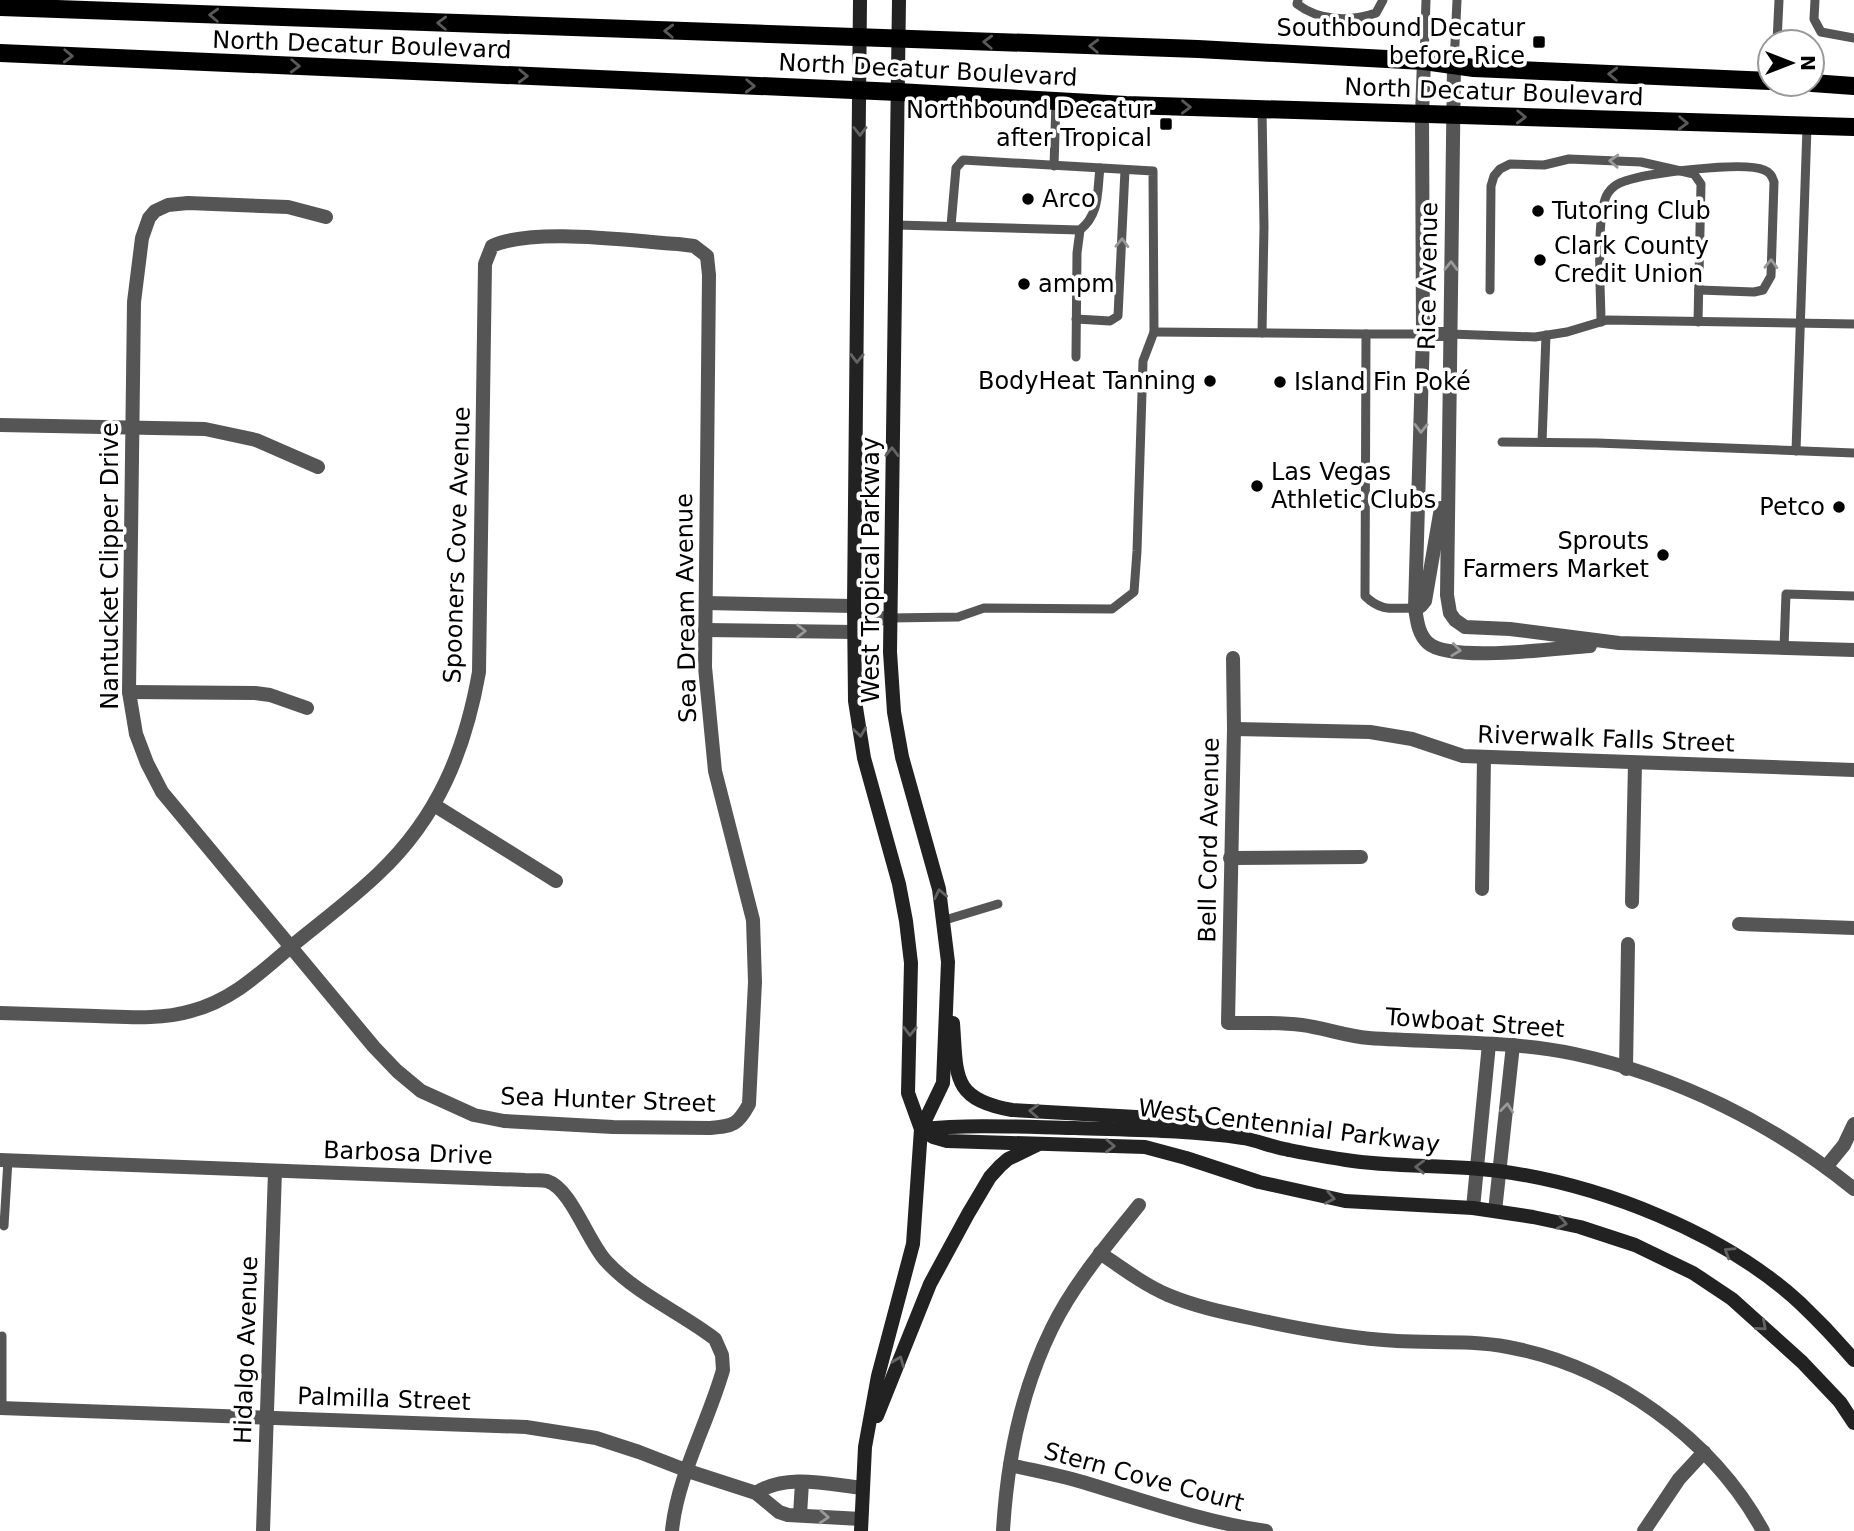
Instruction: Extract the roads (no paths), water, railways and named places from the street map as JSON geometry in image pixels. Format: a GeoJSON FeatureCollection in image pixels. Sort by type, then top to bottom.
{"type":"FeatureCollection","features":[{"type":"Feature","properties":{"kind":"main road","name":"West Tropical Parkway"},"geometry":{"type":"LineString","coordinates":[[860,0],[855,701],[864,758],[899,884],[906,920],[911,963],[908,1093],[921,1129]]}},
{"type":"Feature","properties":{"kind":"main road","name":"West Tropical Parkway"},"geometry":{"type":"LineString","coordinates":[[861,1525],[865,1447],[878,1376],[913,1244],[921,1129],[943,1083],[948,962],[945,920],[939,890],[902,757],[893,700],[890,618],[899,0]]}},
{"type":"Feature","properties":{"kind":"main road","name":"North Decatur Boulevard"},"geometry":{"type":"LineString","coordinates":[[0,7],[1198,49],[1424,61],[1474,68],[1756,80]]}},
{"type":"Feature","properties":{"kind":"main road","name":"North Decatur Boulevard"},"geometry":{"type":"LineString","coordinates":[[0,54],[898,92],[1126,105],[1854,127]]}},
{"type":"Feature","properties":{"kind":"main road"},"geometry":{"type":"LineString","coordinates":[[1826,84],[1854,86]]}},
{"type":"Feature","properties":{"kind":"main road"},"geometry":{"type":"LineString","coordinates":[[948,962],[957,1072],[961,1086],[975,1099],[992,1107],[1012,1111],[1190,1120],[1246,1139]]}},
{"type":"Feature","properties":{"kind":"main road","name":"West Centennial Parkway"},"geometry":{"type":"LineString","coordinates":[[921,1129],[961,1125],[1181,1131],[1246,1139],[1287,1150],[1349,1160],[1408,1167],[1501,1171],[1590,1191],[1648,1211],[1709,1240],[1754,1268],[1798,1301],[1854,1360]]}},
{"type":"Feature","properties":{"kind":"main road","name":"West Centennial Parkway"},"geometry":{"type":"LineString","coordinates":[[921,1129],[933,1137],[947,1141],[1144,1147],[1259,1182],[1345,1201],[1473,1208],[1580,1227],[1635,1245],[1693,1273],[1732,1299],[1794,1354],[1840,1402],[1854,1423]]}},
{"type":"Feature","properties":{"kind":"main road"},"geometry":{"type":"LineString","coordinates":[[865,1447],[930,1284],[968,1214],[990,1177],[1000,1166],[1008,1159],[1042,1143]]}},
{"type":"Feature","properties":{"kind":"street","name":"Rice Avenue"},"geometry":{"type":"LineString","coordinates":[[1424,61],[1423,334],[1415,608],[1421,635],[1429,645],[1439,648],[1500,653],[1619,643]]}},
{"type":"Feature","properties":{"kind":"street","name":"Rice Avenue"},"geometry":{"type":"LineString","coordinates":[[1454,65],[1447,595],[1450,612],[1455,620],[1465,626],[1619,643]]}},
{"type":"Feature","properties":{"kind":"street","name":"Nantucket Clipper Drive"},"geometry":{"type":"LineString","coordinates":[[291,947],[162,792],[146,763],[136,734],[129,692],[135,292],[142,238],[149,218],[155,211],[168,205],[188,202],[288,207],[326,217]]}},
{"type":"Feature","properties":{"kind":"street","name":"Spooners Cove Avenue"},"geometry":{"type":"LineString","coordinates":[[0,1013],[138,1017],[189,1012],[212,1005],[258,977],[379,873],[400,851],[433,805],[454,764],[467,729],[479,672],[486,312],[484,285],[485,264],[492,246],[514,239],[564,237],[694,246],[707,256]]}},
{"type":"Feature","properties":{"kind":"street","name":"Sea Dream Avenue"},"geometry":{"type":"LineString","coordinates":[[707,256],[707,699],[715,771],[748,896],[755,947],[751,1082],[749,1104],[741,1120]]}},
{"type":"Feature","properties":{"kind":"street"},"geometry":{"type":"LineString","coordinates":[[1423,334],[1450,334]]}},
{"type":"Feature","properties":{"kind":"street"},"geometry":{"type":"LineString","coordinates":[[0,425],[205,429],[256,439],[318,467]]}},
{"type":"Feature","properties":{"kind":"street"},"geometry":{"type":"LineString","coordinates":[[1415,608],[1421,607],[1425,601],[1448,472]]}},
{"type":"Feature","properties":{"kind":"street"},"geometry":{"type":"LineString","coordinates":[[706,603],[766,604],[854,619]]}},
{"type":"Feature","properties":{"kind":"street"},"geometry":{"type":"LineString","coordinates":[[765,631],[766,604]]}},
{"type":"Feature","properties":{"kind":"street"},"geometry":{"type":"LineString","coordinates":[[705,631],[765,631],[854,619],[890,618]]}},
{"type":"Feature","properties":{"kind":"street"},"geometry":{"type":"LineString","coordinates":[[1619,643],[1854,650]]}},
{"type":"Feature","properties":{"kind":"street","name":"Bell Cord Avenue"},"geometry":{"type":"LineString","coordinates":[[1228,1023],[1233,658]]}},
{"type":"Feature","properties":{"kind":"street"},"geometry":{"type":"LineString","coordinates":[[129,692],[255,693],[270,695],[307,708]]}},
{"type":"Feature","properties":{"kind":"street","name":"Riverwalk Falls Street"},"geometry":{"type":"LineString","coordinates":[[1234,729],[1370,732],[1412,739],[1463,756],[1854,771]]}},
{"type":"Feature","properties":{"kind":"street"},"geometry":{"type":"LineString","coordinates":[[1482,889],[1485,757]]}},
{"type":"Feature","properties":{"kind":"street"},"geometry":{"type":"LineString","coordinates":[[1632,902],[1635,763]]}},
{"type":"Feature","properties":{"kind":"street"},"geometry":{"type":"LineString","coordinates":[[433,805],[556,881]]}},
{"type":"Feature","properties":{"kind":"street"},"geometry":{"type":"LineString","coordinates":[[1230,858],[1361,857]]}},
{"type":"Feature","properties":{"kind":"street"},"geometry":{"type":"LineString","coordinates":[[1739,924],[1854,928]]}},
{"type":"Feature","properties":{"kind":"street"},"geometry":{"type":"LineString","coordinates":[[1626,1069],[1628,944]]}},
{"type":"Feature","properties":{"kind":"street","name":"Sea Hunter Street"},"geometry":{"type":"LineString","coordinates":[[291,947],[397,1072],[421,1091],[474,1115],[547,1125],[677,1128],[728,1126],[741,1120]]}},
{"type":"Feature","properties":{"kind":"street","name":"Towboat Street"},"geometry":{"type":"LineString","coordinates":[[1228,1023],[1303,1025],[1344,1036],[1513,1045],[1574,1054],[1676,1086],[1741,1114],[1769,1129],[1854,1189]]}},
{"type":"Feature","properties":{"kind":"street"},"geometry":{"type":"LineString","coordinates":[[1473,1208],[1489,1044]]}},
{"type":"Feature","properties":{"kind":"street"},"geometry":{"type":"LineString","coordinates":[[1495,1211],[1513,1045]]}},
{"type":"Feature","properties":{"kind":"street"},"geometry":{"type":"LineString","coordinates":[[1826,1167],[1844,1145],[1854,1125]]}},
{"type":"Feature","properties":{"kind":"street","name":"Barbosa Drive"},"geometry":{"type":"LineString","coordinates":[[4,1160],[547,1181],[560,1188],[595,1249],[608,1264],[625,1279],[715,1339],[722,1355],[723,1370],[688,1471]]}},
{"type":"Feature","properties":{"kind":"street","name":"Hidalgo Avenue"},"geometry":{"type":"LineString","coordinates":[[263,1531],[275,1171]]}},
{"type":"Feature","properties":{"kind":"street"},"geometry":{"type":"LineString","coordinates":[[1003,1531],[1010,1465],[1023,1405],[1048,1336],[1077,1286],[1139,1205]]}},
{"type":"Feature","properties":{"kind":"street"},"geometry":{"type":"LineString","coordinates":[[1100,1254],[1140,1281],[1168,1295],[1238,1316],[1324,1334],[1509,1347],[1561,1363],[1616,1387],[1672,1424],[1726,1474],[1751,1508],[1763,1531]]}},
{"type":"Feature","properties":{"kind":"street","name":"Palmilla Street"},"geometry":{"type":"LineString","coordinates":[[1,1408],[526,1427],[562,1431],[596,1438],[755,1493],[779,1512],[861,1525]]}},
{"type":"Feature","properties":{"kind":"street"},"geometry":{"type":"LineString","coordinates":[[1644,1531],[1679,1479],[1704,1452]]}},
{"type":"Feature","properties":{"kind":"street","name":"Stern Cove Court"},"geometry":{"type":"LineString","coordinates":[[1010,1465],[1086,1482],[1219,1523],[1266,1531]]}},
{"type":"Feature","properties":{"kind":"street"},"geometry":{"type":"LineString","coordinates":[[672,1531],[674,1512],[688,1471]]}},
{"type":"Feature","properties":{"kind":"street"},"geometry":{"type":"LineString","coordinates":[[755,1493],[778,1482],[862,1488]]}},
{"type":"Feature","properties":{"kind":"street"},"geometry":{"type":"LineString","coordinates":[[800,1515],[803,1482]]}},
{"type":"Feature","properties":{"kind":"lane"},"geometry":{"type":"LineString","coordinates":[[1298,2],[1306,10],[1324,17],[1350,18],[1376,13],[1383,0]]}},
{"type":"Feature","properties":{"kind":"lane"},"geometry":{"type":"LineString","coordinates":[[1424,61],[1426,0]]}},
{"type":"Feature","properties":{"kind":"lane"},"geometry":{"type":"LineString","coordinates":[[1454,65],[1457,0]]}},
{"type":"Feature","properties":{"kind":"lane"},"geometry":{"type":"LineString","coordinates":[[1778,28],[1779,0]]}},
{"type":"Feature","properties":{"kind":"lane"},"geometry":{"type":"LineString","coordinates":[[1815,0],[1814,19],[1821,32],[1854,38]]}},
{"type":"Feature","properties":{"kind":"lane"},"geometry":{"type":"LineString","coordinates":[[1054,166],[1056,100]]}},
{"type":"Feature","properties":{"kind":"lane"},"geometry":{"type":"LineString","coordinates":[[1262,108],[1262,333]]}},
{"type":"Feature","properties":{"kind":"lane"},"geometry":{"type":"LineString","coordinates":[[1796,451],[1807,127]]}},
{"type":"Feature","properties":{"kind":"lane"},"geometry":{"type":"LineString","coordinates":[[1490,290],[1491,186],[1500,169],[1510,164],[1544,165],[1569,159],[1641,162],[1694,174],[1701,184],[1698,321]]}},
{"type":"Feature","properties":{"kind":"lane"},"geometry":{"type":"LineString","coordinates":[[890,618],[958,617],[984,608],[1112,609],[1134,592],[1143,360],[1154,332],[1153,171],[963,160],[956,168],[951,226]]}},
{"type":"Feature","properties":{"kind":"lane"},"geometry":{"type":"LineString","coordinates":[[1601,321],[1602,206],[1606,196],[1622,182],[1640,176],[1717,166],[1765,170],[1771,175],[1773,182],[1771,276],[1768,283],[1763,290],[1754,292],[1699,290]]}},
{"type":"Feature","properties":{"kind":"lane"},"geometry":{"type":"LineString","coordinates":[[895,225],[1080,230],[1091,221],[1095,212],[1100,168]]}},
{"type":"Feature","properties":{"kind":"lane"},"geometry":{"type":"LineString","coordinates":[[1076,319],[1110,321],[1118,316],[1125,170]]}},
{"type":"Feature","properties":{"kind":"lane"},"geometry":{"type":"LineString","coordinates":[[1076,357],[1077,253],[1080,230]]}},
{"type":"Feature","properties":{"kind":"lane"},"geometry":{"type":"LineString","coordinates":[[1450,334],[1535,337],[1567,332],[1607,320],[1854,324]]}},
{"type":"Feature","properties":{"kind":"lane"},"geometry":{"type":"LineString","coordinates":[[1154,332],[1423,334]]}},
{"type":"Feature","properties":{"kind":"lane"},"geometry":{"type":"LineString","coordinates":[[1366,334],[1365,596],[1375,606],[1415,608]]}},
{"type":"Feature","properties":{"kind":"lane"},"geometry":{"type":"LineString","coordinates":[[1542,442],[1546,335]]}},
{"type":"Feature","properties":{"kind":"lane"},"geometry":{"type":"LineString","coordinates":[[1502,442],[1854,453]]}},
{"type":"Feature","properties":{"kind":"lane"},"geometry":{"type":"LineString","coordinates":[[1784,648],[1786,594],[1854,596]]}},
{"type":"Feature","properties":{"kind":"lane"},"geometry":{"type":"LineString","coordinates":[[945,920],[999,904]]}},
{"type":"Feature","properties":{"kind":"lane"},"geometry":{"type":"LineString","coordinates":[[4,1160],[4,1226]]}},
{"type":"Feature","properties":{"kind":"lane"},"geometry":{"type":"LineString","coordinates":[[1,1408],[2,1336]]}},
{"type":"Feature","properties":{"kind":"place","name":"Southbound Decatur before Rice"},"geometry":{"type":"Point","coordinates":[1539,42]}},
{"type":"Feature","properties":{"kind":"place","name":"Northbound Decatur after Tropical"},"geometry":{"type":"Point","coordinates":[1166,124]}},
{"type":"Feature","properties":{"kind":"place","name":"Arco"},"geometry":{"type":"Point","coordinates":[1028,199]}},
{"type":"Feature","properties":{"kind":"place","name":"Tutoring Club"},"geometry":{"type":"Point","coordinates":[1538,211]}},
{"type":"Feature","properties":{"kind":"place","name":"Clark County Credit Union"},"geometry":{"type":"Point","coordinates":[1540,260]}},
{"type":"Feature","properties":{"kind":"place","name":"ampm"},"geometry":{"type":"Point","coordinates":[1024,284]}},
{"type":"Feature","properties":{"kind":"place","name":"BodyHeat Tanning"},"geometry":{"type":"Point","coordinates":[1210,381]}},
{"type":"Feature","properties":{"kind":"place","name":"Island Fin Poké"},"geometry":{"type":"Point","coordinates":[1280,382]}},
{"type":"Feature","properties":{"kind":"place","name":"Las Vegas Athletic Clubs"},"geometry":{"type":"Point","coordinates":[1257,486]}},
{"type":"Feature","properties":{"kind":"place","name":"Petco"},"geometry":{"type":"Point","coordinates":[1839,507]}},
{"type":"Feature","properties":{"kind":"place","name":"Sprouts Farmers Market"},"geometry":{"type":"Point","coordinates":[1663,555]}}]}
